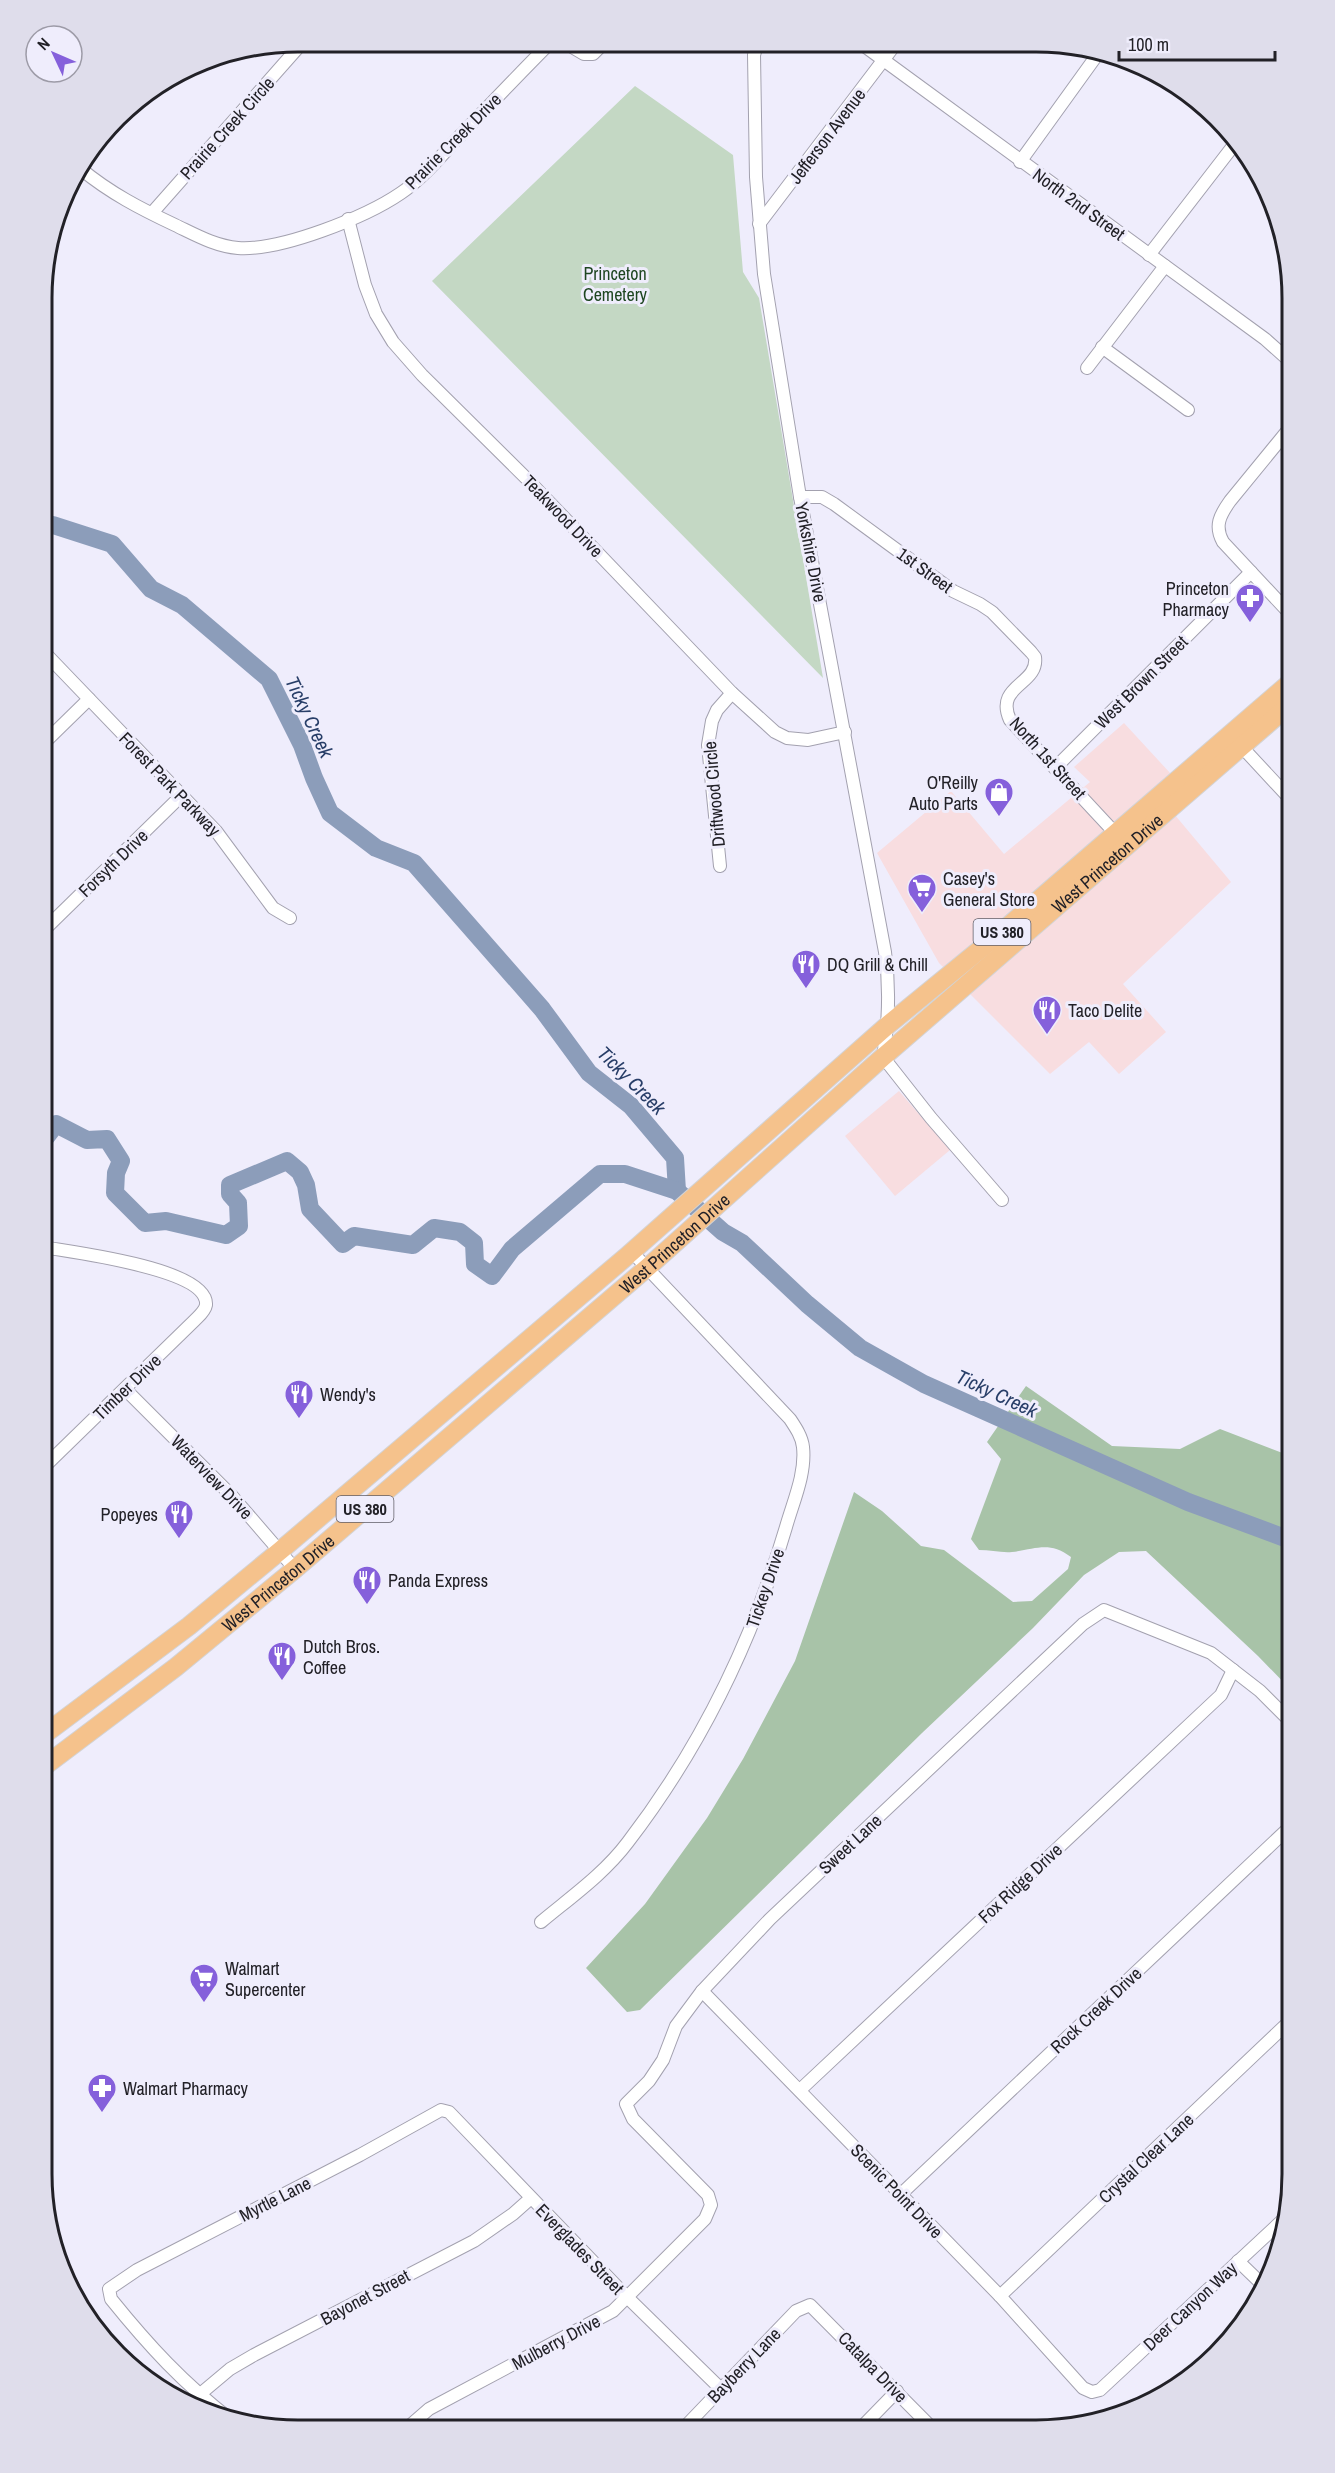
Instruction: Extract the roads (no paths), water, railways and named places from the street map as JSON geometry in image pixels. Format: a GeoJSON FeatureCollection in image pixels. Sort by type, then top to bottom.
{"type":"FeatureCollection","features":[{"type":"Feature","properties":{"kind":"highway","name":"West Princeton Drive"},"geometry":{"type":"LineString","coordinates":[[52,1729],[189,1626],[280,1550],[632,1252],[889,1024],[954,972],[1282,690]]}},
{"type":"Feature","properties":{"kind":"highway","name":"West Princeton Drive"},"geometry":{"type":"LineString","coordinates":[[52,1760],[176,1667],[295,1569],[648,1268],[883,1057],[1124,851],[1282,712]]}},
{"type":"Feature","properties":{"kind":"street","name":"Prairie Creek Circle"},"geometry":{"type":"LineString","coordinates":[[152,213],[294,52]]}},
{"type":"Feature","properties":{"kind":"street","name":"Prairie Creek Drive"},"geometry":{"type":"LineString","coordinates":[[86,173],[109,191],[211,243],[248,248],[320,232],[374,209],[402,192],[434,164],[541,52]]}},
{"type":"Feature","properties":{"kind":"street"},"geometry":{"type":"LineString","coordinates":[[581,52],[593,54],[595,52]]}},
{"type":"Feature","properties":{"kind":"street","name":"Yorkshire Drive"},"geometry":{"type":"LineString","coordinates":[[755,52],[754,128],[764,273],[800,497],[885,952],[889,980],[889,1024],[883,1057]]}},
{"type":"Feature","properties":{"kind":"street","name":"North 2nd Street"},"geometry":{"type":"LineString","coordinates":[[872,52],[1265,339],[1282,354]]}},
{"type":"Feature","properties":{"kind":"street","name":"Jefferson Avenue"},"geometry":{"type":"LineString","coordinates":[[759,225],[890,52]]}},
{"type":"Feature","properties":{"kind":"street"},"geometry":{"type":"LineString","coordinates":[[1020,162],[1094,59]]}},
{"type":"Feature","properties":{"kind":"street"},"geometry":{"type":"LineString","coordinates":[[1149,255],[1231,148]]}},
{"type":"Feature","properties":{"kind":"street","name":"Teakwood Drive"},"geometry":{"type":"LineString","coordinates":[[348,219],[365,285],[376,314],[393,342],[422,375],[535,488],[732,693],[775,732],[787,738],[808,740],[845,732]]}},
{"type":"Feature","properties":{"kind":"street"},"geometry":{"type":"LineString","coordinates":[[1087,368],[1165,266]]}},
{"type":"Feature","properties":{"kind":"street"},"geometry":{"type":"LineString","coordinates":[[1102,347],[1188,410]]}},
{"type":"Feature","properties":{"kind":"street"},"geometry":{"type":"LineString","coordinates":[[1282,437],[1222,511],[1217,527],[1223,542],[1282,605]]}},
{"type":"Feature","properties":{"kind":"street","name":"1st Street"},"geometry":{"type":"LineString","coordinates":[[800,497],[812,496],[828,500],[953,591],[992,612],[1035,657],[1036,664]]}},
{"type":"Feature","properties":{"kind":"street","name":"West Brown Street"},"geometry":{"type":"LineString","coordinates":[[1056,767],[1251,572]]}},
{"type":"Feature","properties":{"kind":"street","name":"Forest Park Parkway"},"geometry":{"type":"LineString","coordinates":[[52,660],[225,841],[273,908],[290,918]]}},
{"type":"Feature","properties":{"kind":"street","name":"North 1st Street"},"geometry":{"type":"LineString","coordinates":[[1036,664],[1034,670],[1008,698],[1006,705],[1010,720],[1116,834],[1124,851]]}},
{"type":"Feature","properties":{"kind":"street","name":"Driftwood Circle"},"geometry":{"type":"LineString","coordinates":[[720,866],[708,745],[712,721],[717,710],[732,693]]}},
{"type":"Feature","properties":{"kind":"street"},"geometry":{"type":"LineString","coordinates":[[52,735],[89,699]]}},
{"type":"Feature","properties":{"kind":"street"},"geometry":{"type":"LineString","coordinates":[[1242,747],[1282,790]]}},
{"type":"Feature","properties":{"kind":"street","name":"Forsyth Drive"},"geometry":{"type":"LineString","coordinates":[[52,922],[182,795]]}},
{"type":"Feature","properties":{"kind":"street"},"geometry":{"type":"LineString","coordinates":[[883,1057],[931,1118],[1002,1200]]}},
{"type":"Feature","properties":{"kind":"street","name":"Timber Drive"},"geometry":{"type":"LineString","coordinates":[[52,1248],[154,1268],[194,1287],[206,1303],[204,1310],[195,1320],[52,1459]]}},
{"type":"Feature","properties":{"kind":"street","name":"Tickey Drive"},"geometry":{"type":"LineString","coordinates":[[541,1922],[589,1883],[626,1844],[652,1809],[713,1709],[755,1621],[781,1543],[803,1462],[803,1444],[788,1417],[632,1252]]}},
{"type":"Feature","properties":{"kind":"street","name":"Waterview Drive"},"geometry":{"type":"LineString","coordinates":[[125,1389],[232,1496],[295,1569]]}},
{"type":"Feature","properties":{"kind":"street","name":"Sweet Lane"},"geometry":{"type":"LineString","coordinates":[[711,2205],[708,2195],[633,2119],[626,2104],[649,2081],[663,2060],[676,2026],[702,1991],[805,1887],[1083,1624],[1104,1610],[1211,1653],[1233,1670]]}},
{"type":"Feature","properties":{"kind":"street"},"geometry":{"type":"LineString","coordinates":[[1233,1670],[1260,1691],[1282,1713]]}},
{"type":"Feature","properties":{"kind":"street","name":"Fox Ridge Drive"},"geometry":{"type":"LineString","coordinates":[[800,2090],[1221,1695],[1233,1670]]}},
{"type":"Feature","properties":{"kind":"street","name":"Rock Creek Drive"},"geometry":{"type":"LineString","coordinates":[[900,2195],[1282,1834]]}},
{"type":"Feature","properties":{"kind":"street","name":"Scenic Point Drive"},"geometry":{"type":"LineString","coordinates":[[702,1991],[1000,2296],[1083,2388],[1092,2392]]}},
{"type":"Feature","properties":{"kind":"street","name":"Crystal Clear Lane"},"geometry":{"type":"LineString","coordinates":[[1000,2296],[1282,2029]]}},
{"type":"Feature","properties":{"kind":"street","name":"Everglades Street"},"geometry":{"type":"LineString","coordinates":[[441,2110],[449,2112],[628,2298],[720,2389]]}},
{"type":"Feature","properties":{"kind":"street","name":"Myrtle Lane"},"geometry":{"type":"LineString","coordinates":[[199,2395],[157,2355],[111,2299],[109,2289],[137,2271],[360,2155],[441,2110]]}},
{"type":"Feature","properties":{"kind":"street","name":"Bayonet Street"},"geometry":{"type":"LineString","coordinates":[[199,2395],[230,2369],[254,2355],[474,2241],[513,2214],[531,2198]]}},
{"type":"Feature","properties":{"kind":"street","name":"Mulberry Drive"},"geometry":{"type":"LineString","coordinates":[[416,2420],[429,2409],[613,2311],[705,2219],[711,2205]]}},
{"type":"Feature","properties":{"kind":"street","name":"Deer Canyon Way"},"geometry":{"type":"LineString","coordinates":[[1092,2392],[1100,2390],[1277,2225]]}},
{"type":"Feature","properties":{"kind":"street"},"geometry":{"type":"LineString","coordinates":[[1239,2261],[1258,2280]]}},
{"type":"Feature","properties":{"kind":"street","name":"Bayberry Lane"},"geometry":{"type":"LineString","coordinates":[[691,2420],[796,2311],[810,2305]]}},
{"type":"Feature","properties":{"kind":"street","name":"Catalpa Drive"},"geometry":{"type":"LineString","coordinates":[[810,2305],[924,2420]]}},
{"type":"Feature","properties":{"kind":"street"},"geometry":{"type":"LineString","coordinates":[[869,2420],[897,2391]]}},
{"type":"Feature","properties":{"kind":"street"},"geometry":{"type":"LineString","coordinates":[[199,2395],[211,2404]]}},
{"type":"Feature","properties":{"kind":"waterway","name":"Ticky Creek"},"geometry":{"type":"LineString","coordinates":[[52,525],[112,544],[151,589],[182,605],[269,679],[302,745],[330,813],[376,848],[414,863],[542,1009],[589,1073],[631,1106],[675,1158],[677,1191]]}},
{"type":"Feature","properties":{"kind":"waterway"},"geometry":{"type":"LineString","coordinates":[[52,1129],[56,1124],[87,1140],[107,1139],[121,1161],[116,1173],[115,1193],[145,1223],[166,1221],[226,1235],[239,1226],[238,1203],[230,1194],[230,1185],[287,1161],[300,1172],[306,1185],[310,1209],[343,1244],[354,1236],[413,1245],[434,1228],[460,1232],[474,1243],[475,1264],[492,1276],[512,1249],[600,1174],[625,1174],[677,1191],[723,1232],[742,1243],[807,1304],[860,1348],[924,1384],[1188,1502],[1282,1537]]}},
{"type":"Feature","properties":{"kind":"place","name":"Princeton Pharmacy"},"geometry":{"type":"Point","coordinates":[1250,624]}},
{"type":"Feature","properties":{"kind":"place","name":"O'Reilly Auto Parts"},"geometry":{"type":"Point","coordinates":[999,818]}},
{"type":"Feature","properties":{"kind":"place","name":"Casey's General Store"},"geometry":{"type":"Point","coordinates":[922,914]}},
{"type":"Feature","properties":{"kind":"place","name":"DQ Grill & Chill"},"geometry":{"type":"Point","coordinates":[806,990]}},
{"type":"Feature","properties":{"kind":"place","name":"Taco Delite"},"geometry":{"type":"Point","coordinates":[1047,1036]}},
{"type":"Feature","properties":{"kind":"place","name":"Wendy's"},"geometry":{"type":"Point","coordinates":[299,1420]}},
{"type":"Feature","properties":{"kind":"place","name":"Popeyes"},"geometry":{"type":"Point","coordinates":[179,1540]}},
{"type":"Feature","properties":{"kind":"place","name":"Panda Express"},"geometry":{"type":"Point","coordinates":[367,1606]}},
{"type":"Feature","properties":{"kind":"place","name":"Dutch Bros. Coffee"},"geometry":{"type":"Point","coordinates":[282,1682]}},
{"type":"Feature","properties":{"kind":"place","name":"Walmart Supercenter"},"geometry":{"type":"Point","coordinates":[204,2004]}},
{"type":"Feature","properties":{"kind":"place","name":"Walmart Pharmacy"},"geometry":{"type":"Point","coordinates":[102,2114]}},
{"type":"Feature","properties":{"kind":"park label","name":"Princeton Cemetery"},"geometry":{"type":"Point","coordinates":[615,283]}}]}
